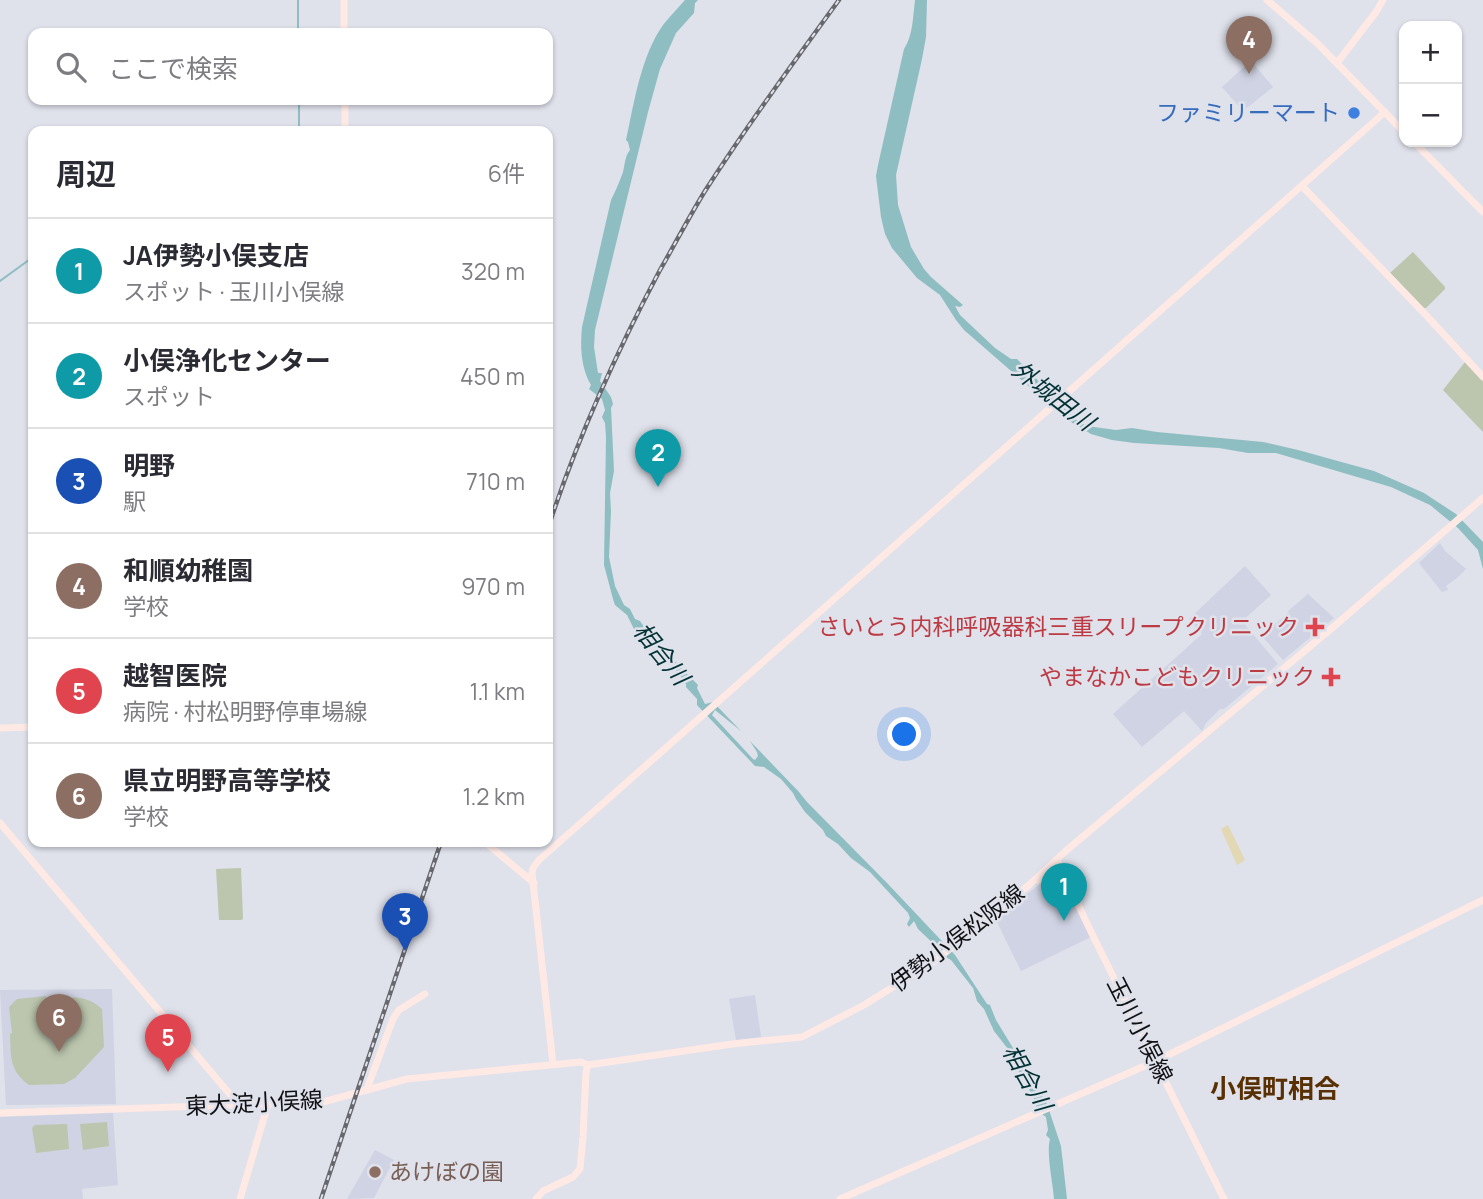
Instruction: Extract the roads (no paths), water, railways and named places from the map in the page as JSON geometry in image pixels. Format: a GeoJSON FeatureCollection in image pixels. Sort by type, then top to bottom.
{"type":"FeatureCollection","features":[{"type":"Feature","properties":{"kind":"main road"},"geometry":{"type":"LineString","coordinates":[[344,0],[344,28]]}},
{"type":"Feature","properties":{"kind":"main road"},"geometry":{"type":"LineString","coordinates":[[1267,0],[1338,64],[1399,127]]}},
{"type":"Feature","properties":{"kind":"main road"},"geometry":{"type":"LineString","coordinates":[[1338,64],[1383,0]]}},
{"type":"Feature","properties":{"kind":"main road"},"geometry":{"type":"LineString","coordinates":[[345,105],[345,126]]}},
{"type":"Feature","properties":{"kind":"main road"},"geometry":{"type":"LineString","coordinates":[[553,1064],[534,883],[533,868],[539,860],[1385,112]]}},
{"type":"Feature","properties":{"kind":"main road"},"geometry":{"type":"LineString","coordinates":[[1419,147],[1483,212]]}},
{"type":"Feature","properties":{"kind":"main road"},"geometry":{"type":"LineString","coordinates":[[1302,186],[1483,377]]}},
{"type":"Feature","properties":{"kind":"main road","name":"伊勢小俣松阪線"},"geometry":{"type":"LineString","coordinates":[[588,1065],[732,1044],[799,1038],[864,1006],[936,960],[1029,885],[1483,498]]}},
{"type":"Feature","properties":{"kind":"main road"},"geometry":{"type":"LineString","coordinates":[[0,728],[28,727]]}},
{"type":"Feature","properties":{"kind":"main road"},"geometry":{"type":"LineString","coordinates":[[0,823],[239,1105]]}},
{"type":"Feature","properties":{"kind":"main road"},"geometry":{"type":"LineString","coordinates":[[491,847],[534,883]]}},
{"type":"Feature","properties":{"kind":"main road","name":"玉川小俣線"},"geometry":{"type":"LineString","coordinates":[[1057,860],[1224,1199]]}},
{"type":"Feature","properties":{"kind":"main road"},"geometry":{"type":"LineString","coordinates":[[1029,885],[1044,877],[1053,876],[1062,877],[1069,883]]}},
{"type":"Feature","properties":{"kind":"main road"},"geometry":{"type":"LineString","coordinates":[[840,1199],[1156,1061],[1483,900]]}},
{"type":"Feature","properties":{"kind":"main road"},"geometry":{"type":"LineString","coordinates":[[367,1089],[393,1019],[399,1010],[425,994]]}},
{"type":"Feature","properties":{"kind":"main road","name":"東大淀小俣線"},"geometry":{"type":"LineString","coordinates":[[0,1113],[323,1102],[407,1079],[553,1064],[581,1062],[588,1065]]}},
{"type":"Feature","properties":{"kind":"main road"},"geometry":{"type":"LineString","coordinates":[[536,1199],[542,1191],[573,1177],[580,1170],[588,1065]]}},
{"type":"Feature","properties":{"kind":"main road"},"geometry":{"type":"LineString","coordinates":[[240,1199],[268,1104]]}},
{"type":"Feature","properties":{"kind":"water","name":"相合川"},"geometry":{"type":"Polygon","coordinates":[[[685,0],[698,0],[694,13],[676,33],[660,69],[595,330],[594,347],[598,373],[602,373],[600,381],[613,404],[614,471],[610,493],[609,557],[615,586],[624,605],[630,609],[635,619],[640,621],[651,637],[698,685],[705,704],[713,702],[741,731],[715,710],[712,715],[755,760],[757,752],[750,741],[955,955],[990,1005],[996,1020],[1047,1104],[1061,1146],[1067,1199],[1054,1199],[1046,1117],[1035,1109],[1037,1104],[1010,1059],[1008,1049],[977,1001],[973,988],[951,960],[936,952],[938,948],[918,929],[914,921],[909,927],[908,913],[870,872],[826,836],[781,779],[764,767],[755,766],[697,705],[697,699],[681,681],[674,668],[662,658],[642,633],[634,629],[627,615],[615,605],[613,599],[604,565],[606,437],[602,417],[605,410],[602,399],[589,389],[591,385],[582,357],[582,327],[611,200],[630,150],[626,140],[644,65],[655,37],[685,0]]]}},
{"type":"Feature","properties":{"kind":"water","name":"外城田川"},"geometry":{"type":"Polygon","coordinates":[[[915,0],[927,0],[926,37],[896,175],[898,205],[911,247],[931,277],[963,305],[955,306],[960,315],[995,348],[1011,359],[1017,359],[1051,394],[1058,393],[1061,389],[1065,392],[1061,405],[1087,426],[1263,442],[1374,471],[1424,493],[1456,514],[1483,542],[1483,569],[1478,550],[1458,528],[1430,505],[1391,487],[1276,453],[1134,443],[1091,434],[1066,419],[964,330],[940,295],[917,278],[892,248],[881,217],[876,176],[904,49],[911,32],[915,0]]]}},
{"type":"Feature","properties":{"kind":"waterway"},"geometry":{"type":"LineString","coordinates":[[298,0],[298,28]]}},
{"type":"Feature","properties":{"kind":"waterway"},"geometry":{"type":"LineString","coordinates":[[299,105],[299,126]]}},
{"type":"Feature","properties":{"kind":"waterway"},"geometry":{"type":"LineString","coordinates":[[0,281],[28,261]]}},
{"type":"Feature","properties":{"kind":"railway"},"geometry":{"type":"LineString","coordinates":[[553,514],[598,397],[660,270],[721,167],[839,0]]}},
{"type":"Feature","properties":{"kind":"railway"},"geometry":{"type":"LineString","coordinates":[[321,1199],[439,847]]}},
{"type":"Feature","properties":{"kind":"place","name":"和順幼稚園"},"geometry":{"type":"Point","coordinates":[1249,74]}},
{"type":"Feature","properties":{"kind":"place","name":"ファミリーマート"},"geometry":{"type":"Point","coordinates":[1354,113]}},
{"type":"Feature","properties":{"kind":"place","name":"小俣浄化センター"},"geometry":{"type":"Point","coordinates":[658,487]}},
{"type":"Feature","properties":{"kind":"place","name":"さいとう内科呼吸器科三重スリープクリニック"},"geometry":{"type":"Point","coordinates":[1315,627]}},
{"type":"Feature","properties":{"kind":"place","name":"やまなかこどもクリニック"},"geometry":{"type":"Point","coordinates":[1331,677]}},
{"type":"Feature","properties":{"kind":"place","name":"JA伊勢小俣支店"},"geometry":{"type":"Point","coordinates":[1064,921]}},
{"type":"Feature","properties":{"kind":"place","name":"明野"},"geometry":{"type":"Point","coordinates":[405,951]}},
{"type":"Feature","properties":{"kind":"place","name":"県立明野高等学校"},"geometry":{"type":"Point","coordinates":[59,1052]}},
{"type":"Feature","properties":{"kind":"place","name":"越智医院"},"geometry":{"type":"Point","coordinates":[168,1072]}},
{"type":"Feature","properties":{"kind":"place","name":"あけぼの園"},"geometry":{"type":"Point","coordinates":[375,1172]}},
{"type":"Feature","properties":{"kind":"district","name":"小俣町相合"},"geometry":{"type":"Point","coordinates":[1275,1089]}}]}
